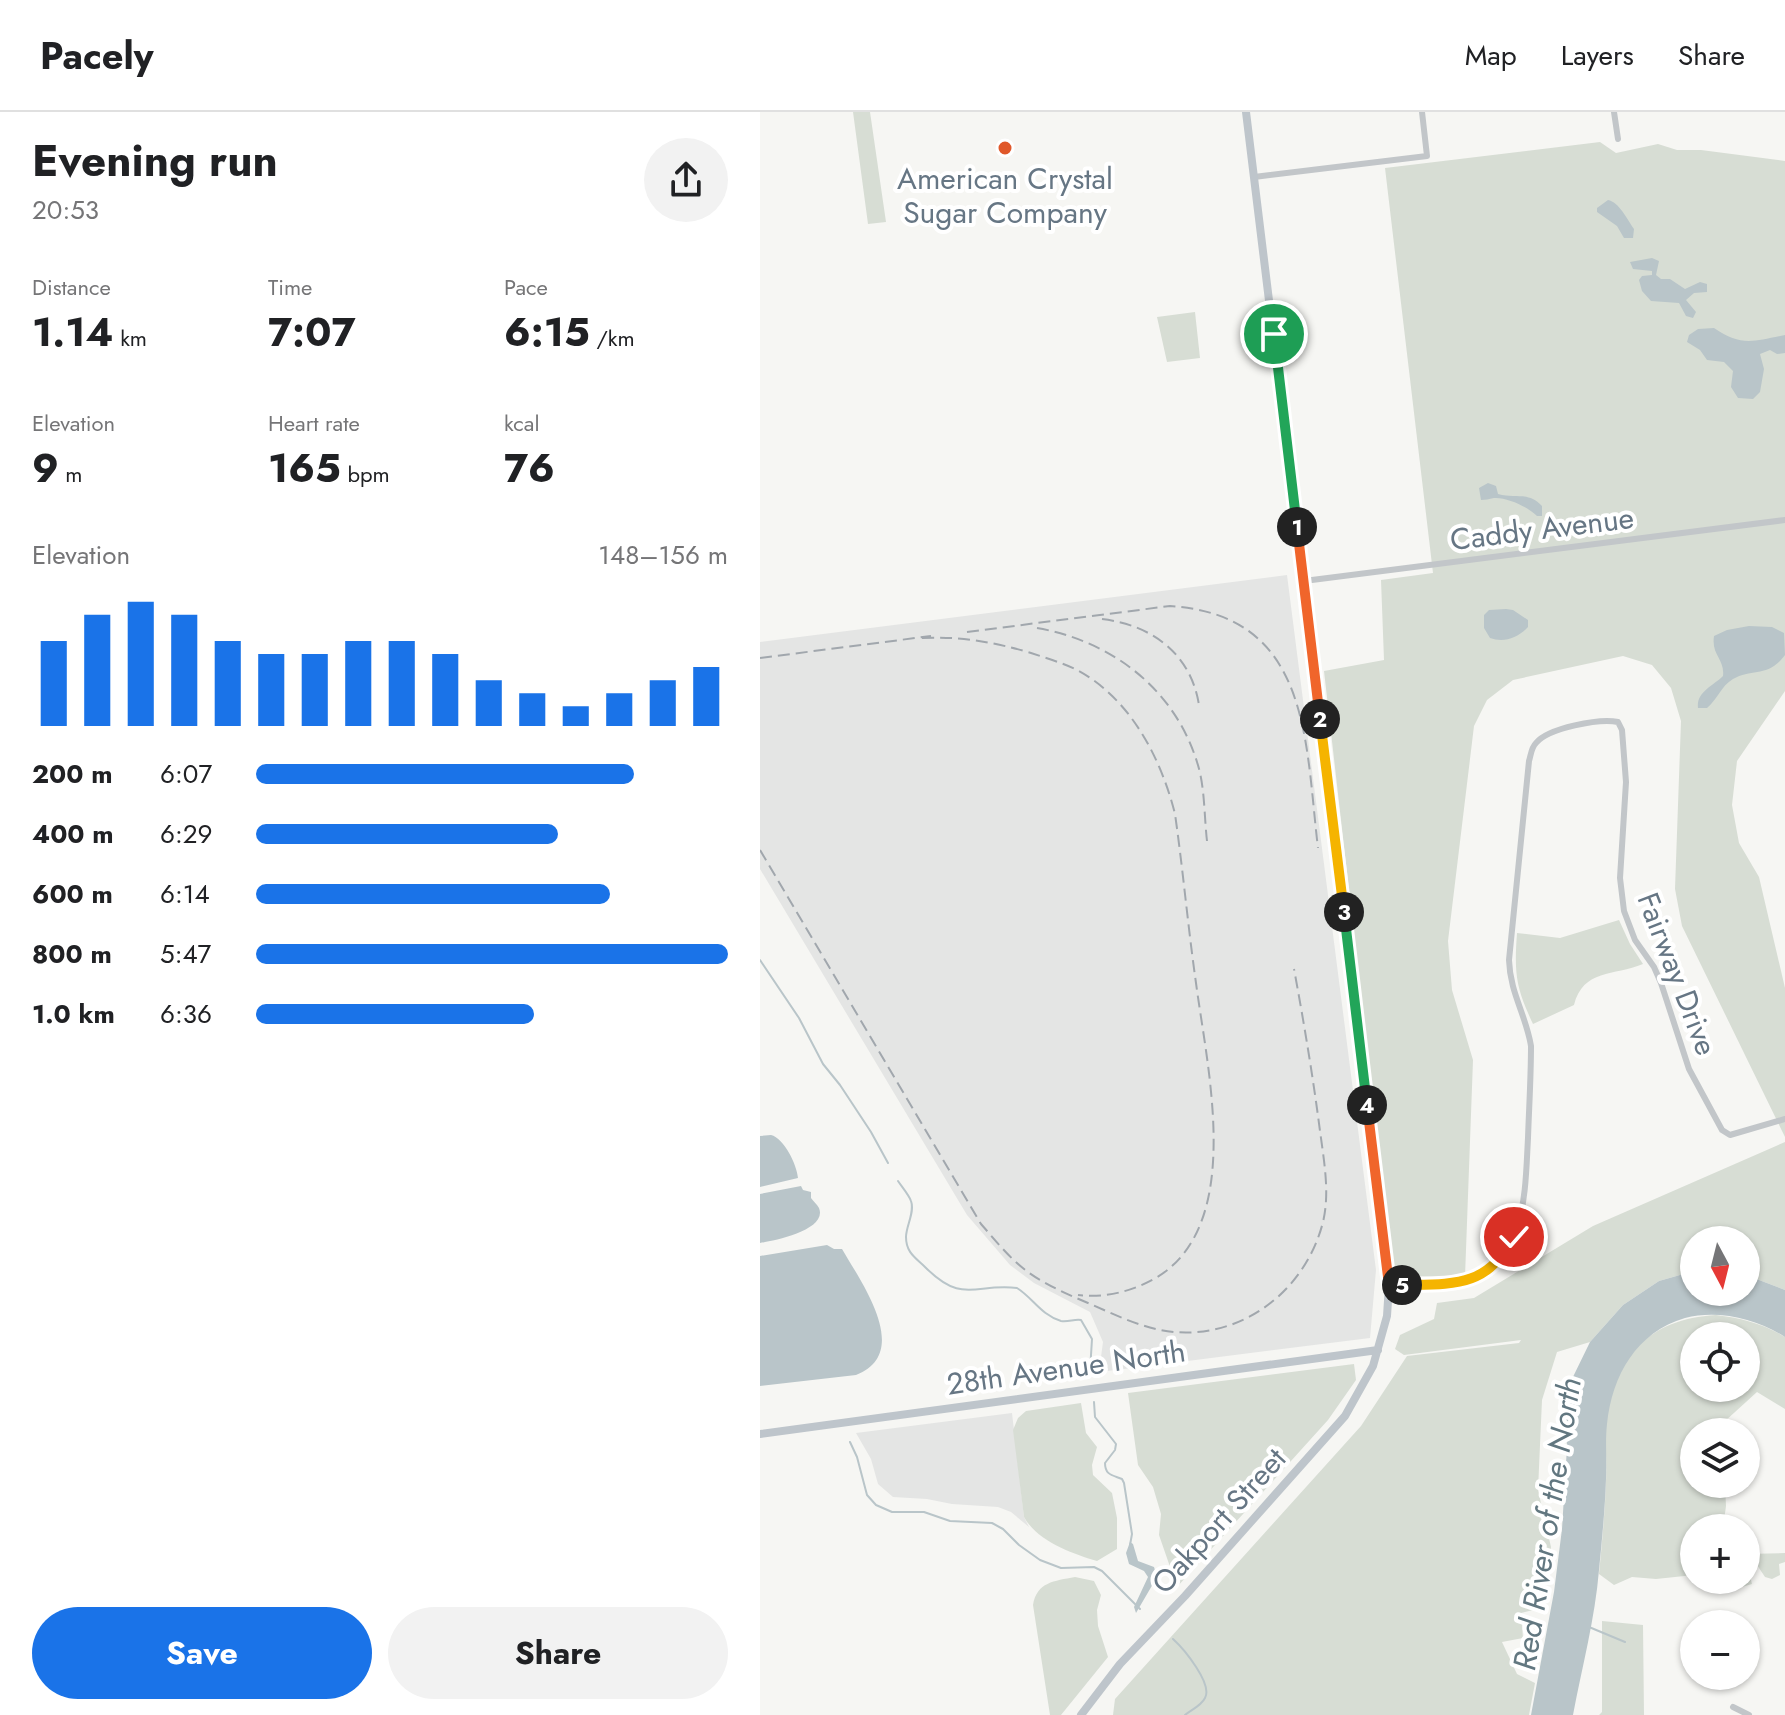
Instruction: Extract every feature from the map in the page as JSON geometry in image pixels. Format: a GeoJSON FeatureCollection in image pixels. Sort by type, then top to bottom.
{"type":"FeatureCollection","features":[{"type":"Feature","properties":{"kind":"street","name":"Oakport Street"},"geometry":{"type":"LineString","coordinates":[[1081,1715],[1120,1664],[1185,1596],[1345,1416],[1367,1380],[1387,1316],[1389,1285],[1246,112]]}},
{"type":"Feature","properties":{"kind":"street"},"geometry":{"type":"LineString","coordinates":[[1254,177],[1427,156],[1422,112]]}},
{"type":"Feature","properties":{"kind":"street"},"geometry":{"type":"LineString","coordinates":[[1614,112],[1618,139]]}},
{"type":"Feature","properties":{"kind":"street","name":"Caddy Avenue"},"geometry":{"type":"LineString","coordinates":[[1304,581],[1785,520]]}},
{"type":"Feature","properties":{"kind":"street","name":"Fairway Drive"},"geometry":{"type":"LineString","coordinates":[[1389,1285],[1464,1283],[1493,1266],[1505,1254],[1523,1208],[1531,1046],[1512,990],[1509,960],[1531,751],[1544,736],[1607,720],[1618,722],[1622,730],[1626,782],[1620,878],[1629,927],[1654,967],[1666,994],[1689,1069],[1722,1130],[1730,1135],[1785,1119]]}},
{"type":"Feature","properties":{"kind":"street","name":"28th Avenue North"},"geometry":{"type":"LineString","coordinates":[[760,1434],[1378,1350]]}},
{"type":"Feature","properties":{"kind":"street"},"geometry":{"type":"LineString","coordinates":[[1733,1707],[1749,1715]]}},
{"type":"Feature","properties":{"kind":"shaded area"},"geometry":{"type":"Polygon","coordinates":[[[853,112],[870,112],[886,222],[868,224],[853,112]]]}},
{"type":"Feature","properties":{"kind":"shaded area"},"geometry":{"type":"Polygon","coordinates":[[[1600,142],[1616,153],[1658,144],[1677,150],[1701,150],[1785,161],[1785,691],[1737,761],[1732,805],[1739,843],[1759,877],[1785,988],[1785,1137],[1682,926],[1675,889],[1681,721],[1671,688],[1652,665],[1623,656],[1513,680],[1487,700],[1474,726],[1448,941],[1452,990],[1473,1060],[1465,1277],[1393,1276],[1324,671],[1384,660],[1381,580],[1433,573],[1385,168],[1600,142]]]}},
{"type":"Feature","properties":{"kind":"shaded area"},"geometry":{"type":"Polygon","coordinates":[[[1608,200],[1626,216],[1634,229],[1633,238],[1624,238],[1617,226],[1597,212],[1597,208],[1608,200]]]}},
{"type":"Feature","properties":{"kind":"shaded area"},"geometry":{"type":"Polygon","coordinates":[[[1652,258],[1659,261],[1656,275],[1661,279],[1670,279],[1685,289],[1700,282],[1707,284],[1707,292],[1694,293],[1686,300],[1696,312],[1693,318],[1686,316],[1679,303],[1651,301],[1642,291],[1639,280],[1642,276],[1652,275],[1652,271],[1633,269],[1630,262],[1652,258]]]}},
{"type":"Feature","properties":{"kind":"shaded area"},"geometry":{"type":"Polygon","coordinates":[[[1195,312],[1200,358],[1167,362],[1157,317],[1195,312]]]}},
{"type":"Feature","properties":{"kind":"shaded area"},"geometry":{"type":"Polygon","coordinates":[[[1714,328],[1740,340],[1785,335],[1785,353],[1777,354],[1770,350],[1760,354],[1764,369],[1760,392],[1753,399],[1738,398],[1731,387],[1733,371],[1724,362],[1707,360],[1700,350],[1687,342],[1689,335],[1698,329],[1714,328]]]}},
{"type":"Feature","properties":{"kind":"shaded area"},"geometry":{"type":"Polygon","coordinates":[[[1488,483],[1496,486],[1498,494],[1537,501],[1542,506],[1542,516],[1505,499],[1481,500],[1479,488],[1488,483]]]}},
{"type":"Feature","properties":{"kind":"shaded area"},"geometry":{"type":"Polygon","coordinates":[[[1287,575],[1376,1270],[1370,1338],[1164,1364],[1163,1357],[1154,1358],[1149,1366],[1099,1372],[1103,1342],[1090,1312],[1034,1283],[1010,1265],[967,1215],[760,869],[760,642],[1287,575]]]}},
{"type":"Feature","properties":{"kind":"shaded area"},"geometry":{"type":"Polygon","coordinates":[[[1506,609],[1528,620],[1528,627],[1510,638],[1490,638],[1484,628],[1484,615],[1489,610],[1506,609]]]}},
{"type":"Feature","properties":{"kind":"shaded area"},"geometry":{"type":"Polygon","coordinates":[[[1749,626],[1772,627],[1784,633],[1785,655],[1766,670],[1733,679],[1707,708],[1698,708],[1702,693],[1723,676],[1722,665],[1714,648],[1714,636],[1749,626]]]}},
{"type":"Feature","properties":{"kind":"shaded area"},"geometry":{"type":"Polygon","coordinates":[[[1619,920],[1643,964],[1592,979],[1578,993],[1574,1005],[1533,1024],[1518,980],[1517,933],[1560,938],[1619,920]]]}},
{"type":"Feature","properties":{"kind":"shaded area"},"geometry":{"type":"Polygon","coordinates":[[[771,1135],[781,1141],[789,1153],[798,1178],[760,1187],[760,1136],[771,1135]]]}},
{"type":"Feature","properties":{"kind":"shaded area"},"geometry":{"type":"Polygon","coordinates":[[[1785,1142],[1785,1290],[1760,1280],[1760,1226],[1680,1226],[1680,1275],[1659,1281],[1623,1305],[1590,1342],[1557,1352],[1542,1400],[1538,1490],[1551,1547],[1541,1608],[1521,1613],[1523,1638],[1502,1642],[1517,1674],[1535,1683],[1529,1715],[1113,1715],[1115,1699],[1361,1426],[1407,1356],[1519,1343],[1521,1340],[1404,1355],[1395,1349],[1400,1335],[1434,1319],[1437,1303],[1474,1298],[1593,1226],[1785,1142]]]}},
{"type":"Feature","properties":{"kind":"shaded area"},"geometry":{"type":"Polygon","coordinates":[[[801,1186],[803,1190],[811,1192],[811,1198],[819,1208],[820,1216],[816,1222],[798,1233],[760,1243],[760,1194],[801,1186]]]}},
{"type":"Feature","properties":{"kind":"shaded area"},"geometry":{"type":"Polygon","coordinates":[[[827,1245],[842,1249],[870,1298],[882,1334],[881,1351],[873,1365],[856,1375],[760,1386],[760,1256],[827,1245]]]}},
{"type":"Feature","properties":{"kind":"shaded area"},"geometry":{"type":"Polygon","coordinates":[[[1680,1275],[1680,1306],[1760,1306],[1760,1280],[1785,1290],[1785,1337],[1760,1322],[1724,1315],[1698,1315],[1668,1325],[1653,1334],[1630,1358],[1615,1389],[1606,1431],[1604,1513],[1597,1588],[1573,1715],[1531,1715],[1554,1592],[1562,1529],[1571,1381],[1590,1342],[1623,1305],[1659,1281],[1680,1275]]]}},
{"type":"Feature","properties":{"kind":"shaded area"},"geometry":{"type":"Polygon","coordinates":[[[1716,1315],[1749,1322],[1680,1322],[1680,1402],[1746,1402],[1728,1418],[1680,1418],[1680,1498],[1726,1498],[1725,1514],[1680,1514],[1680,1576],[1632,1577],[1614,1585],[1599,1574],[1606,1493],[1606,1425],[1610,1401],[1626,1361],[1638,1346],[1671,1324],[1692,1318],[1716,1315]]]}},
{"type":"Feature","properties":{"kind":"shaded area"},"geometry":{"type":"Polygon","coordinates":[[[1760,1325],[1785,1337],[1785,1409],[1760,1394],[1760,1325]]]}},
{"type":"Feature","properties":{"kind":"shaded area"},"geometry":{"type":"Polygon","coordinates":[[[1354,1364],[1356,1380],[1328,1420],[1177,1587],[1159,1535],[1161,1514],[1153,1487],[1138,1465],[1128,1393],[1354,1364]]]}},
{"type":"Feature","properties":{"kind":"shaded area"},"geometry":{"type":"Polygon","coordinates":[[[1081,1403],[1086,1433],[1097,1447],[1092,1465],[1093,1475],[1112,1493],[1117,1518],[1117,1549],[1097,1561],[1046,1540],[1024,1517],[1013,1430],[1018,1418],[1026,1411],[1081,1403]]]}},
{"type":"Feature","properties":{"kind":"shaded area"},"geometry":{"type":"Polygon","coordinates":[[[1012,1413],[1024,1517],[1029,1527],[1011,1512],[998,1507],[893,1497],[878,1484],[871,1459],[856,1433],[1012,1413]]]}},
{"type":"Feature","properties":{"kind":"shaded area"},"geometry":{"type":"Polygon","coordinates":[[[1130,1542],[1138,1561],[1154,1567],[1157,1577],[1136,1613],[1134,1607],[1148,1577],[1144,1571],[1129,1564],[1126,1553],[1130,1542]]]}},
{"type":"Feature","properties":{"kind":"shaded area"},"geometry":{"type":"Polygon","coordinates":[[[1785,1553],[1785,1562],[1779,1564],[1780,1575],[1772,1579],[1765,1577],[1760,1570],[1760,1554],[1785,1553]]]}},
{"type":"Feature","properties":{"kind":"shaded area"},"geometry":{"type":"Polygon","coordinates":[[[1075,1577],[1094,1581],[1101,1595],[1097,1610],[1098,1626],[1108,1657],[1061,1715],[1050,1715],[1033,1605],[1038,1591],[1043,1587],[1075,1577]]]}},
{"type":"Feature","properties":{"kind":"shaded area"},"geometry":{"type":"Polygon","coordinates":[[[1602,1621],[1643,1625],[1644,1715],[1599,1715],[1602,1712],[1602,1621]]]}},
{"type":"Feature","properties":{"kind":"waterway"},"geometry":{"type":"LineString","coordinates":[[760,960],[888,1163]]}},
{"type":"Feature","properties":{"kind":"waterway"},"geometry":{"type":"LineString","coordinates":[[898,1181],[911,1201],[906,1237],[915,1258],[949,1286],[969,1290],[1017,1288],[1054,1318],[1061,1321],[1081,1320],[1092,1339],[1090,1371]]}},
{"type":"Feature","properties":{"kind":"waterway"},"geometry":{"type":"LineString","coordinates":[[1094,1402],[1095,1417],[1116,1444],[1105,1467],[1124,1483],[1132,1534],[1130,1545]]}},
{"type":"Feature","properties":{"kind":"waterway"},"geometry":{"type":"LineString","coordinates":[[850,1442],[867,1495],[876,1505],[892,1512],[924,1512],[950,1521],[992,1523],[1040,1560],[1061,1568],[1094,1567],[1102,1571],[1140,1609]]}},
{"type":"Feature","properties":{"kind":"waterway"},"geometry":{"type":"LineString","coordinates":[[1589,1627],[1625,1642]]}},
{"type":"Feature","properties":{"kind":"waterway"},"geometry":{"type":"LineString","coordinates":[[1173,1639],[1184,1650],[1205,1684],[1205,1698],[1185,1715]]}},
{"type":"Feature","properties":{"kind":"railway"},"geometry":{"type":"LineString","coordinates":[[967,632],[1170,606],[1216,615],[1251,633],[1275,658],[1292,690],[1303,727],[1318,848]]}},
{"type":"Feature","properties":{"kind":"railway"},"geometry":{"type":"LineString","coordinates":[[1102,619],[1137,628],[1166,645],[1188,671],[1199,705]]}},
{"type":"Feature","properties":{"kind":"railway"},"geometry":{"type":"LineString","coordinates":[[1037,628],[1064,634],[1114,657],[1136,672],[1173,712],[1187,736],[1200,771],[1207,841]]}},
{"type":"Feature","properties":{"kind":"railway"},"geometry":{"type":"LineString","coordinates":[[760,658],[931,636]]}},
{"type":"Feature","properties":{"kind":"railway"},"geometry":{"type":"LineString","coordinates":[[922,638],[963,639],[1017,649],[1066,665],[1096,682],[1113,696],[1141,732],[1161,772],[1175,814],[1212,1100],[1214,1143],[1211,1185],[1201,1223],[1183,1255],[1154,1279],[1117,1293],[1078,1295]]}},
{"type":"Feature","properties":{"kind":"railway"},"geometry":{"type":"LineString","coordinates":[[760,850],[981,1224],[1003,1250],[1042,1281],[1119,1317],[1163,1330],[1200,1332],[1225,1327],[1248,1317],[1287,1288],[1315,1246],[1325,1211],[1326,1177],[1294,969]]}},
{"type":"Feature","properties":{"kind":"place","name":"American Crystal Sugar Company"},"geometry":{"type":"Point","coordinates":[1005,148]}},
{"type":"Feature","properties":{"kind":"route"},"geometry":{"type":"LineString","coordinates":[[1274,334],[1389,1285],[1464,1283],[1479,1277],[1493,1266],[1505,1254],[1514,1237]]}},
{"type":"Feature","properties":{"kind":"water label","name":"Red River of the North"},"geometry":{"type":"Point","coordinates":[1547,1524]}}]}
